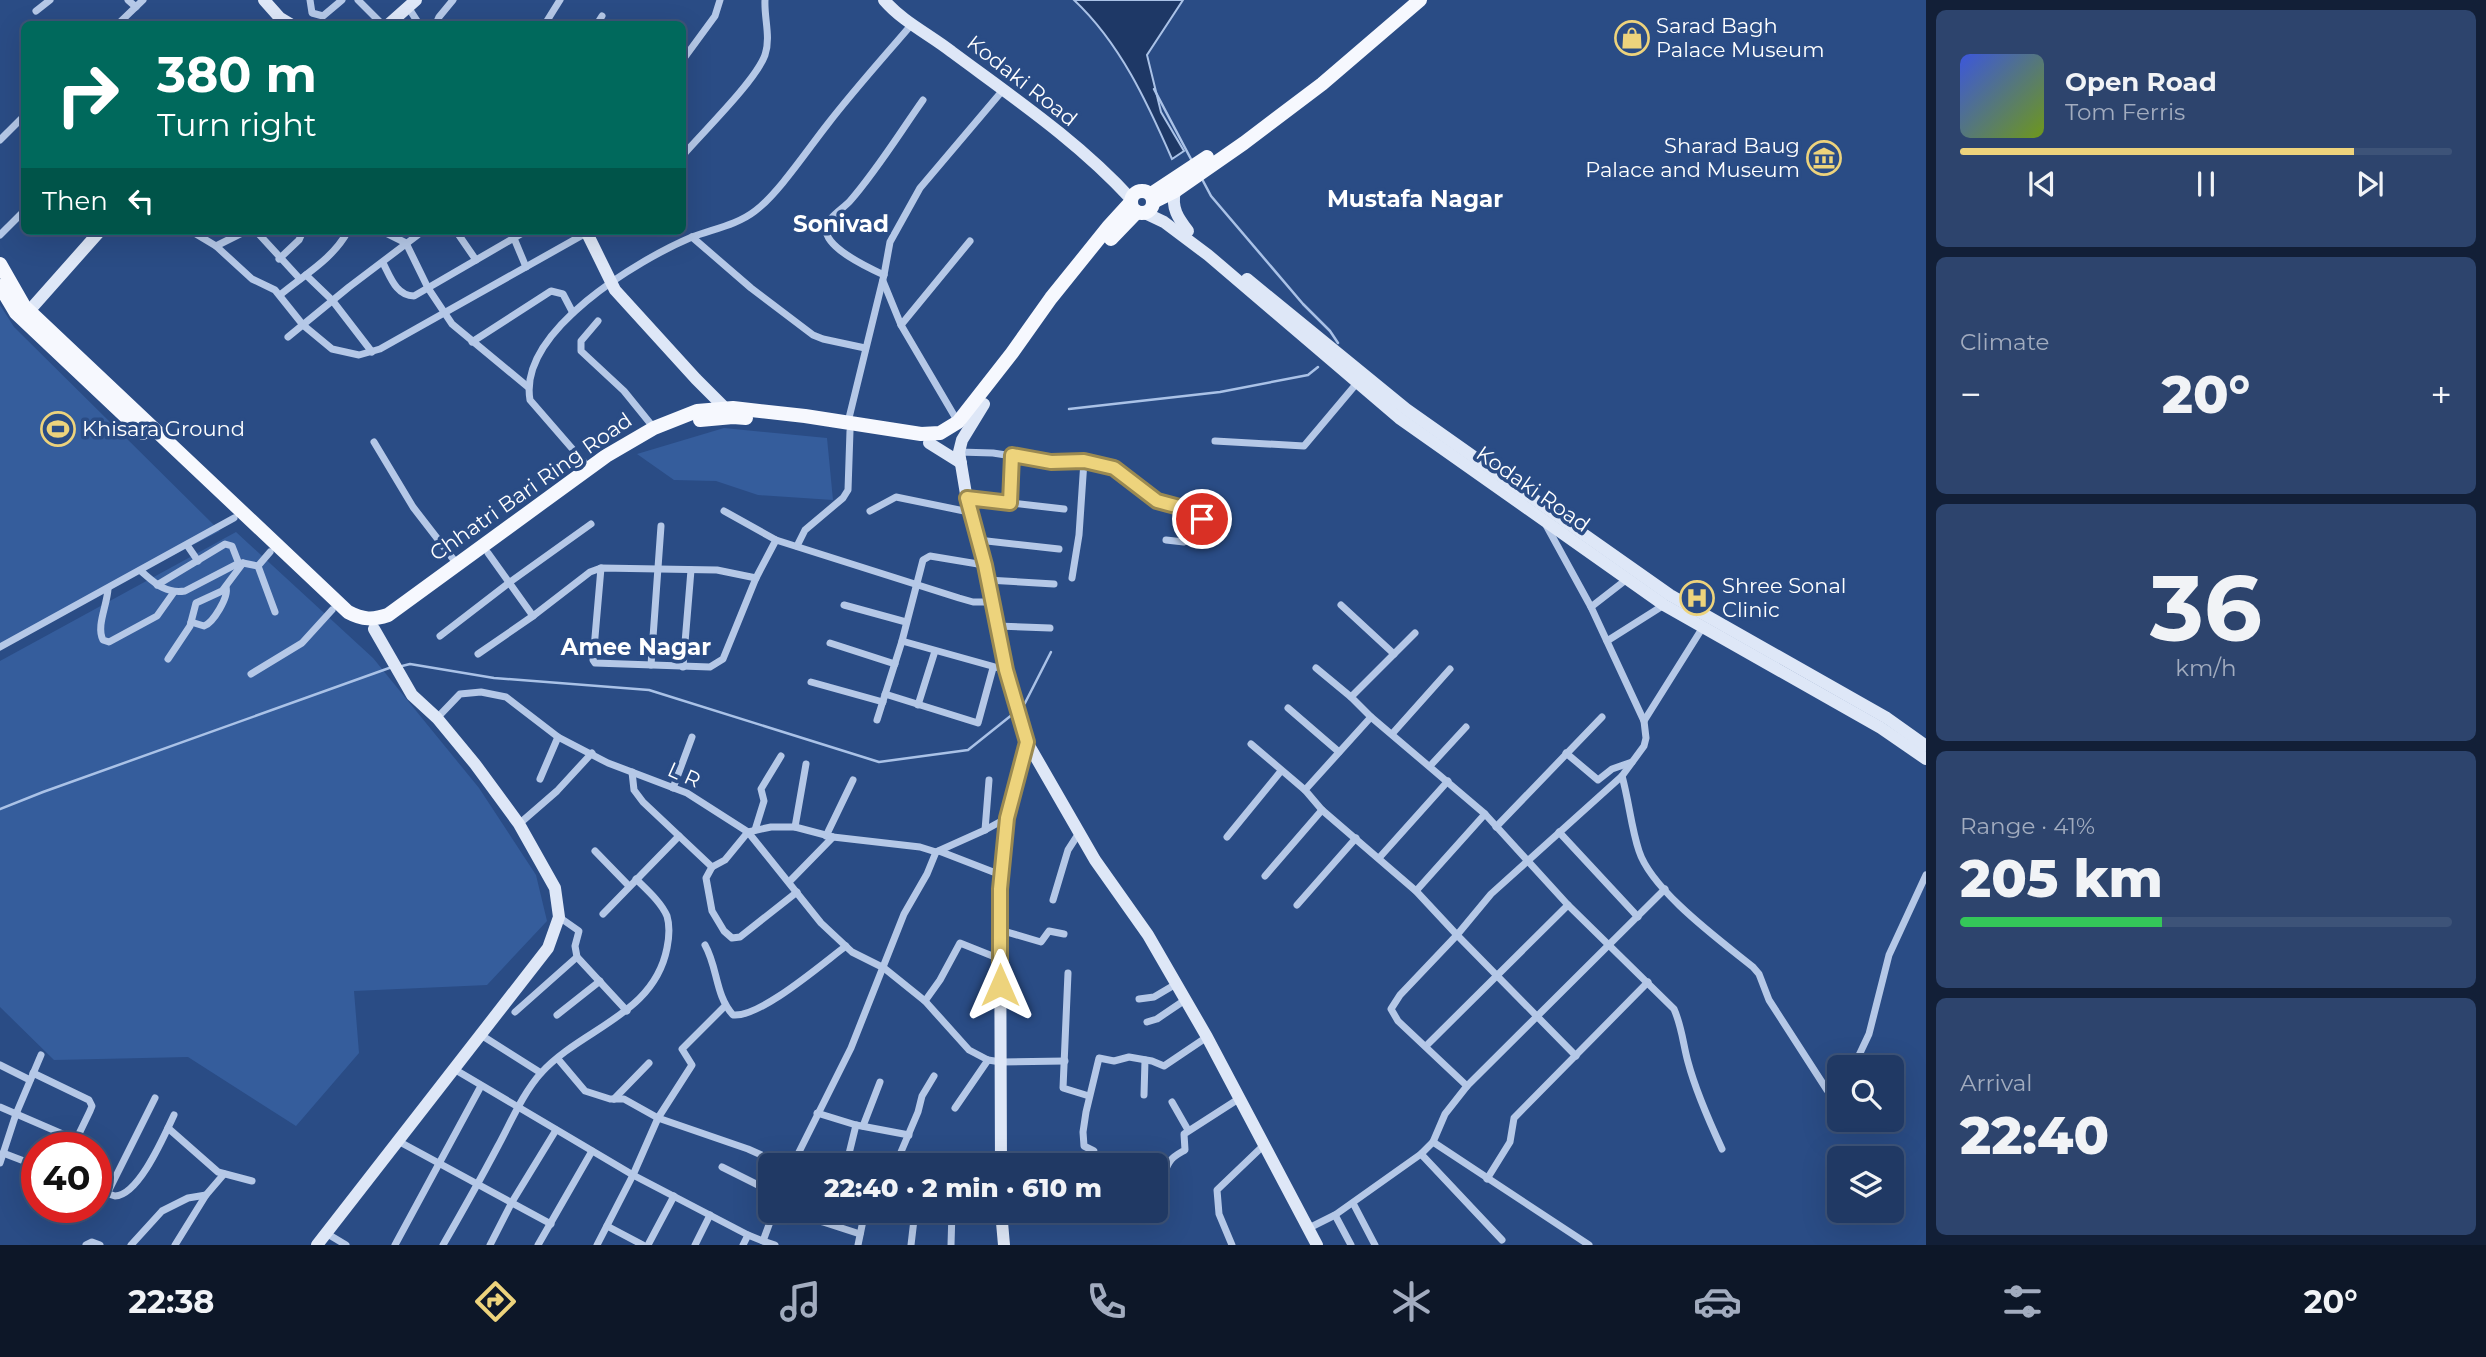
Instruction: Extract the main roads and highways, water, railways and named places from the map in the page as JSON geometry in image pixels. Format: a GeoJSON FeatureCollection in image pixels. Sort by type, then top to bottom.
{"type":"FeatureCollection","features":[{"type":"Feature","properties":{"kind":"main road","name":"Chhatri Bari Ring Road"},"geometry":{"type":"LineString","coordinates":[[0,264],[29,310],[348,612],[373,620],[388,615],[589,468],[654,428],[697,411],[730,412],[921,434],[940,433],[958,422],[1109,226],[1239,136],[1317,77],[1405,0]]}},
{"type":"Feature","properties":{"kind":"main road","name":"Chhatri Bari Ring Road"},"geometry":{"type":"LineString","coordinates":[[849,427],[929,443],[943,443],[964,429],[1058,304],[1142,203],[1175,191],[1244,144],[1322,84],[1420,0]]}},
{"type":"Feature","properties":{"kind":"main road","name":"Chhatri Bari Ring Road"},"geometry":{"type":"LineString","coordinates":[[0,286],[16,313],[332,610],[355,626],[374,629],[393,623],[611,464],[658,436],[699,420],[730,412]]}},
{"type":"Feature","properties":{"kind":"waterway"},"geometry":{"type":"LineString","coordinates":[[1154,89],[1192,161]]}},
{"type":"Feature","properties":{"kind":"waterway"},"geometry":{"type":"LineString","coordinates":[[1202,179],[1211,196],[1338,343]]}},
{"type":"Feature","properties":{"kind":"waterway"},"geometry":{"type":"LineString","coordinates":[[1069,409],[1220,392],[1308,375],[1318,367]]}},
{"type":"Feature","properties":{"kind":"waterway"},"geometry":{"type":"LineString","coordinates":[[1021,707],[1051,652]]}},
{"type":"Feature","properties":{"kind":"waterway"},"geometry":{"type":"LineString","coordinates":[[402,666],[410,664],[494,678],[649,690],[879,762],[968,750],[1013,714]]}},
{"type":"Feature","properties":{"kind":"waterway"},"geometry":{"type":"LineString","coordinates":[[0,809],[392,667]]}},
{"type":"Feature","properties":{"kind":"place","name":"Sarad Bagh Palace Museum"},"geometry":{"type":"Point","coordinates":[1632,38]}},
{"type":"Feature","properties":{"kind":"place","name":"Sharad Baug Palace and Museum"},"geometry":{"type":"Point","coordinates":[1824,158]}},
{"type":"Feature","properties":{"kind":"place","name":"Khisara Ground"},"geometry":{"type":"Point","coordinates":[58,429]}},
{"type":"Feature","properties":{"kind":"place","name":"Shree Sonal Clinic"},"geometry":{"type":"Point","coordinates":[1697,598]}},
{"type":"Feature","properties":{"kind":"district","name":"Mustafa Nagar"},"geometry":{"type":"Point","coordinates":[1415,199]}},
{"type":"Feature","properties":{"kind":"district","name":"Sonivad"},"geometry":{"type":"Point","coordinates":[841,224]}},
{"type":"Feature","properties":{"kind":"district","name":"Amee Nagar"},"geometry":{"type":"Point","coordinates":[636,647]}}]}
